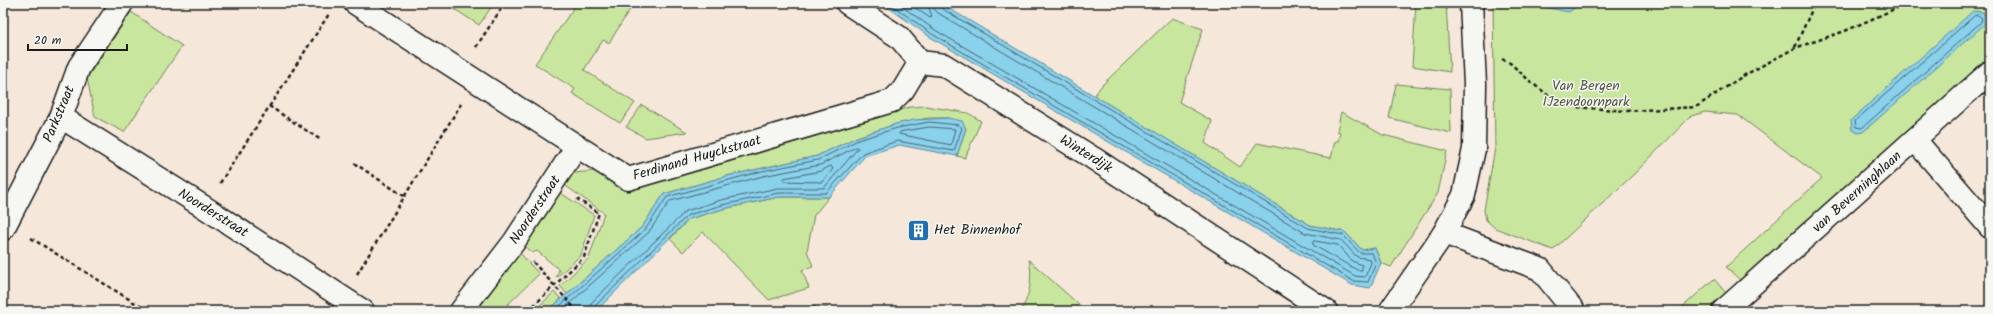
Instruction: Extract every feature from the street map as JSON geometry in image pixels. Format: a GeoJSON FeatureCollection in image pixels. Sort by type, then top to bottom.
{"type":"FeatureCollection","features":[{"type":"Feature","properties":{"kind":"street","name":"Parkstraat"},"geometry":{"type":"LineString","coordinates":[[5,226],[61,117],[79,67],[122,3]]}},
{"type":"Feature","properties":{"kind":"street","name":"Ferdinand Huyckstraat"},"geometry":{"type":"LineString","coordinates":[[355,3],[628,179],[892,101],[903,90],[920,62]]}},
{"type":"Feature","properties":{"kind":"street"},"geometry":{"type":"LineString","coordinates":[[847,3],[899,37],[920,62]]}},
{"type":"Feature","properties":{"kind":"street"},"geometry":{"type":"LineString","coordinates":[[1390,311],[1444,233],[1464,195],[1474,149],[1475,84],[1472,3]]}},
{"type":"Feature","properties":{"kind":"street","name":"Winterdijk"},"geometry":{"type":"LineString","coordinates":[[920,62],[944,65],[1100,162],[1326,311]]}},
{"type":"Feature","properties":{"kind":"street","name":"van Beverninghlaan"},"geometry":{"type":"LineString","coordinates":[[1723,311],[1990,72]]}},
{"type":"Feature","properties":{"kind":"street","name":"Noorderstraat"},"geometry":{"type":"LineString","coordinates":[[61,117],[204,207],[364,311]]}},
{"type":"Feature","properties":{"kind":"street"},"geometry":{"type":"LineString","coordinates":[[1915,140],[1990,227]]}},
{"type":"Feature","properties":{"kind":"street","name":"Noorderstraat"},"geometry":{"type":"LineString","coordinates":[[462,311],[514,242],[577,146]]}},
{"type":"Feature","properties":{"kind":"street"},"geometry":{"type":"LineString","coordinates":[[1444,233],[1540,269],[1574,311]]}},
{"type":"Feature","properties":{"kind":"path"},"geometry":{"type":"LineString","coordinates":[[343,296],[404,196],[505,3]]}},
{"type":"Feature","properties":{"kind":"path"},"geometry":{"type":"LineString","coordinates":[[1795,48],[1815,3]]}},
{"type":"Feature","properties":{"kind":"path"},"geometry":{"type":"LineString","coordinates":[[1497,56],[1510,63],[1532,83],[1556,101],[1576,107],[1627,111],[1696,107],[1743,76],[1795,48],[1845,31],[1908,3]]}},
{"type":"Feature","properties":{"kind":"path"},"geometry":{"type":"LineString","coordinates":[[204,207],[332,9]]}},
{"type":"Feature","properties":{"kind":"path"},"geometry":{"type":"LineString","coordinates":[[270,106],[321,140]]}},
{"type":"Feature","properties":{"kind":"path"},"geometry":{"type":"LineString","coordinates":[[354,164],[404,196]]}},
{"type":"Feature","properties":{"kind":"path"},"geometry":{"type":"LineString","coordinates":[[528,311],[584,257],[598,213],[554,183]]}},
{"type":"Feature","properties":{"kind":"path"},"geometry":{"type":"LineString","coordinates":[[5,226],[148,311]]}},
{"type":"Feature","properties":{"kind":"path"},"geometry":{"type":"LineString","coordinates":[[514,242],[577,311]]}},
{"type":"Feature","properties":{"kind":"green space"},"geometry":{"type":"Polygon","coordinates":[[[445,3],[494,3],[479,25],[445,3]]]}},
{"type":"Feature","properties":{"kind":"green space"},"geometry":{"type":"Polygon","coordinates":[[[577,3],[634,3],[609,43],[603,40],[584,70],[635,103],[620,123],[572,93],[575,89],[535,64],[577,3]]]}},
{"type":"Feature","properties":{"kind":"green space"},"geometry":{"type":"Polygon","coordinates":[[[1416,3],[1446,3],[1450,72],[1412,66],[1416,3]]]}},
{"type":"Feature","properties":{"kind":"green space","name":"Van Bergen IJzendoornpark"},"geometry":{"type":"Polygon","coordinates":[[[1493,3],[1990,3],[1990,58],[1742,282],[1726,267],[1822,178],[1738,115],[1705,112],[1691,116],[1634,174],[1553,250],[1495,228],[1486,220],[1484,210],[1495,148],[1493,3]]]}},
{"type":"Feature","properties":{"kind":"green space"},"geometry":{"type":"Polygon","coordinates":[[[131,12],[182,46],[124,132],[95,117],[87,78],[131,12]]]}},
{"type":"Feature","properties":{"kind":"green space"},"geometry":{"type":"Polygon","coordinates":[[[1172,18],[1203,29],[1179,102],[1212,121],[1205,143],[1240,167],[1257,143],[1331,158],[1335,141],[1338,141],[1340,132],[1337,131],[1341,112],[1383,135],[1447,151],[1438,193],[1391,267],[1381,263],[1375,248],[1362,250],[1345,232],[1310,225],[1094,96],[1102,85],[1172,18]]]}},
{"type":"Feature","properties":{"kind":"green space"},"geometry":{"type":"Polygon","coordinates":[[[1396,84],[1450,89],[1451,133],[1389,118],[1396,84]]]}},
{"type":"Feature","properties":{"kind":"green space"},"geometry":{"type":"Polygon","coordinates":[[[642,105],[687,132],[646,138],[626,127],[642,105]]]}},
{"type":"Feature","properties":{"kind":"green space"},"geometry":{"type":"Polygon","coordinates":[[[926,106],[968,113],[981,121],[965,158],[957,156],[966,128],[948,118],[929,118],[896,124],[857,137],[817,156],[727,176],[664,194],[642,227],[567,294],[560,286],[589,258],[604,213],[563,184],[574,173],[594,171],[620,186],[642,184],[910,107],[926,106]]]}},
{"type":"Feature","properties":{"kind":"green space"},"geometry":{"type":"Polygon","coordinates":[[[559,192],[594,215],[581,255],[557,277],[556,276],[559,271],[557,268],[537,251],[532,253],[523,245],[559,192]]]}},
{"type":"Feature","properties":{"kind":"green space"},"geometry":{"type":"Polygon","coordinates":[[[779,197],[829,197],[814,215],[807,251],[813,266],[802,270],[809,288],[769,300],[703,232],[683,252],[670,239],[689,219],[723,209],[779,197]]]}},
{"type":"Feature","properties":{"kind":"green space"},"geometry":{"type":"Polygon","coordinates":[[[519,252],[539,274],[501,311],[477,311],[519,252]]]}},
{"type":"Feature","properties":{"kind":"green space"},"geometry":{"type":"Polygon","coordinates":[[[1029,260],[1086,311],[1020,311],[1026,300],[1030,286],[1031,272],[1029,260]]]}},
{"type":"Feature","properties":{"kind":"green space"},"geometry":{"type":"Polygon","coordinates":[[[1714,279],[1726,293],[1726,296],[1710,311],[1678,311],[1714,279]]]}},
{"type":"Feature","properties":{"kind":"green space"},"geometry":{"type":"Polygon","coordinates":[[[554,292],[561,299],[548,311],[534,311],[554,292]]]}},
{"type":"Feature","properties":{"kind":"green space"},"geometry":{"type":"Polygon","coordinates":[[[815,306],[817,309],[827,307],[828,311],[809,311],[808,308],[815,306]]]}},
{"type":"Feature","properties":{"kind":"water"},"geometry":{"type":"Polygon","coordinates":[[[882,3],[940,3],[1310,225],[1345,232],[1362,250],[1375,248],[1381,263],[1370,288],[1352,285],[930,37],[882,3]]]}},
{"type":"Feature","properties":{"kind":"water"},"geometry":{"type":"Polygon","coordinates":[[[1536,3],[1581,3],[1569,12],[1539,6],[1536,3]]]}},
{"type":"Feature","properties":{"kind":"water"},"geometry":{"type":"Polygon","coordinates":[[[1973,11],[1983,12],[1986,18],[1986,23],[1863,132],[1858,133],[1852,130],[1851,120],[1973,11]]]}},
{"type":"Feature","properties":{"kind":"water"},"geometry":{"type":"Polygon","coordinates":[[[948,118],[962,121],[966,128],[957,156],[899,145],[865,156],[829,197],[779,197],[723,209],[689,219],[596,311],[548,311],[642,227],[664,194],[727,176],[817,156],[857,137],[896,124],[914,120],[948,118]]]}},
{"type":"Feature","properties":{"kind":"place","name":"Het Binnenhof"},"geometry":{"type":"Point","coordinates":[918,230]}}]}
